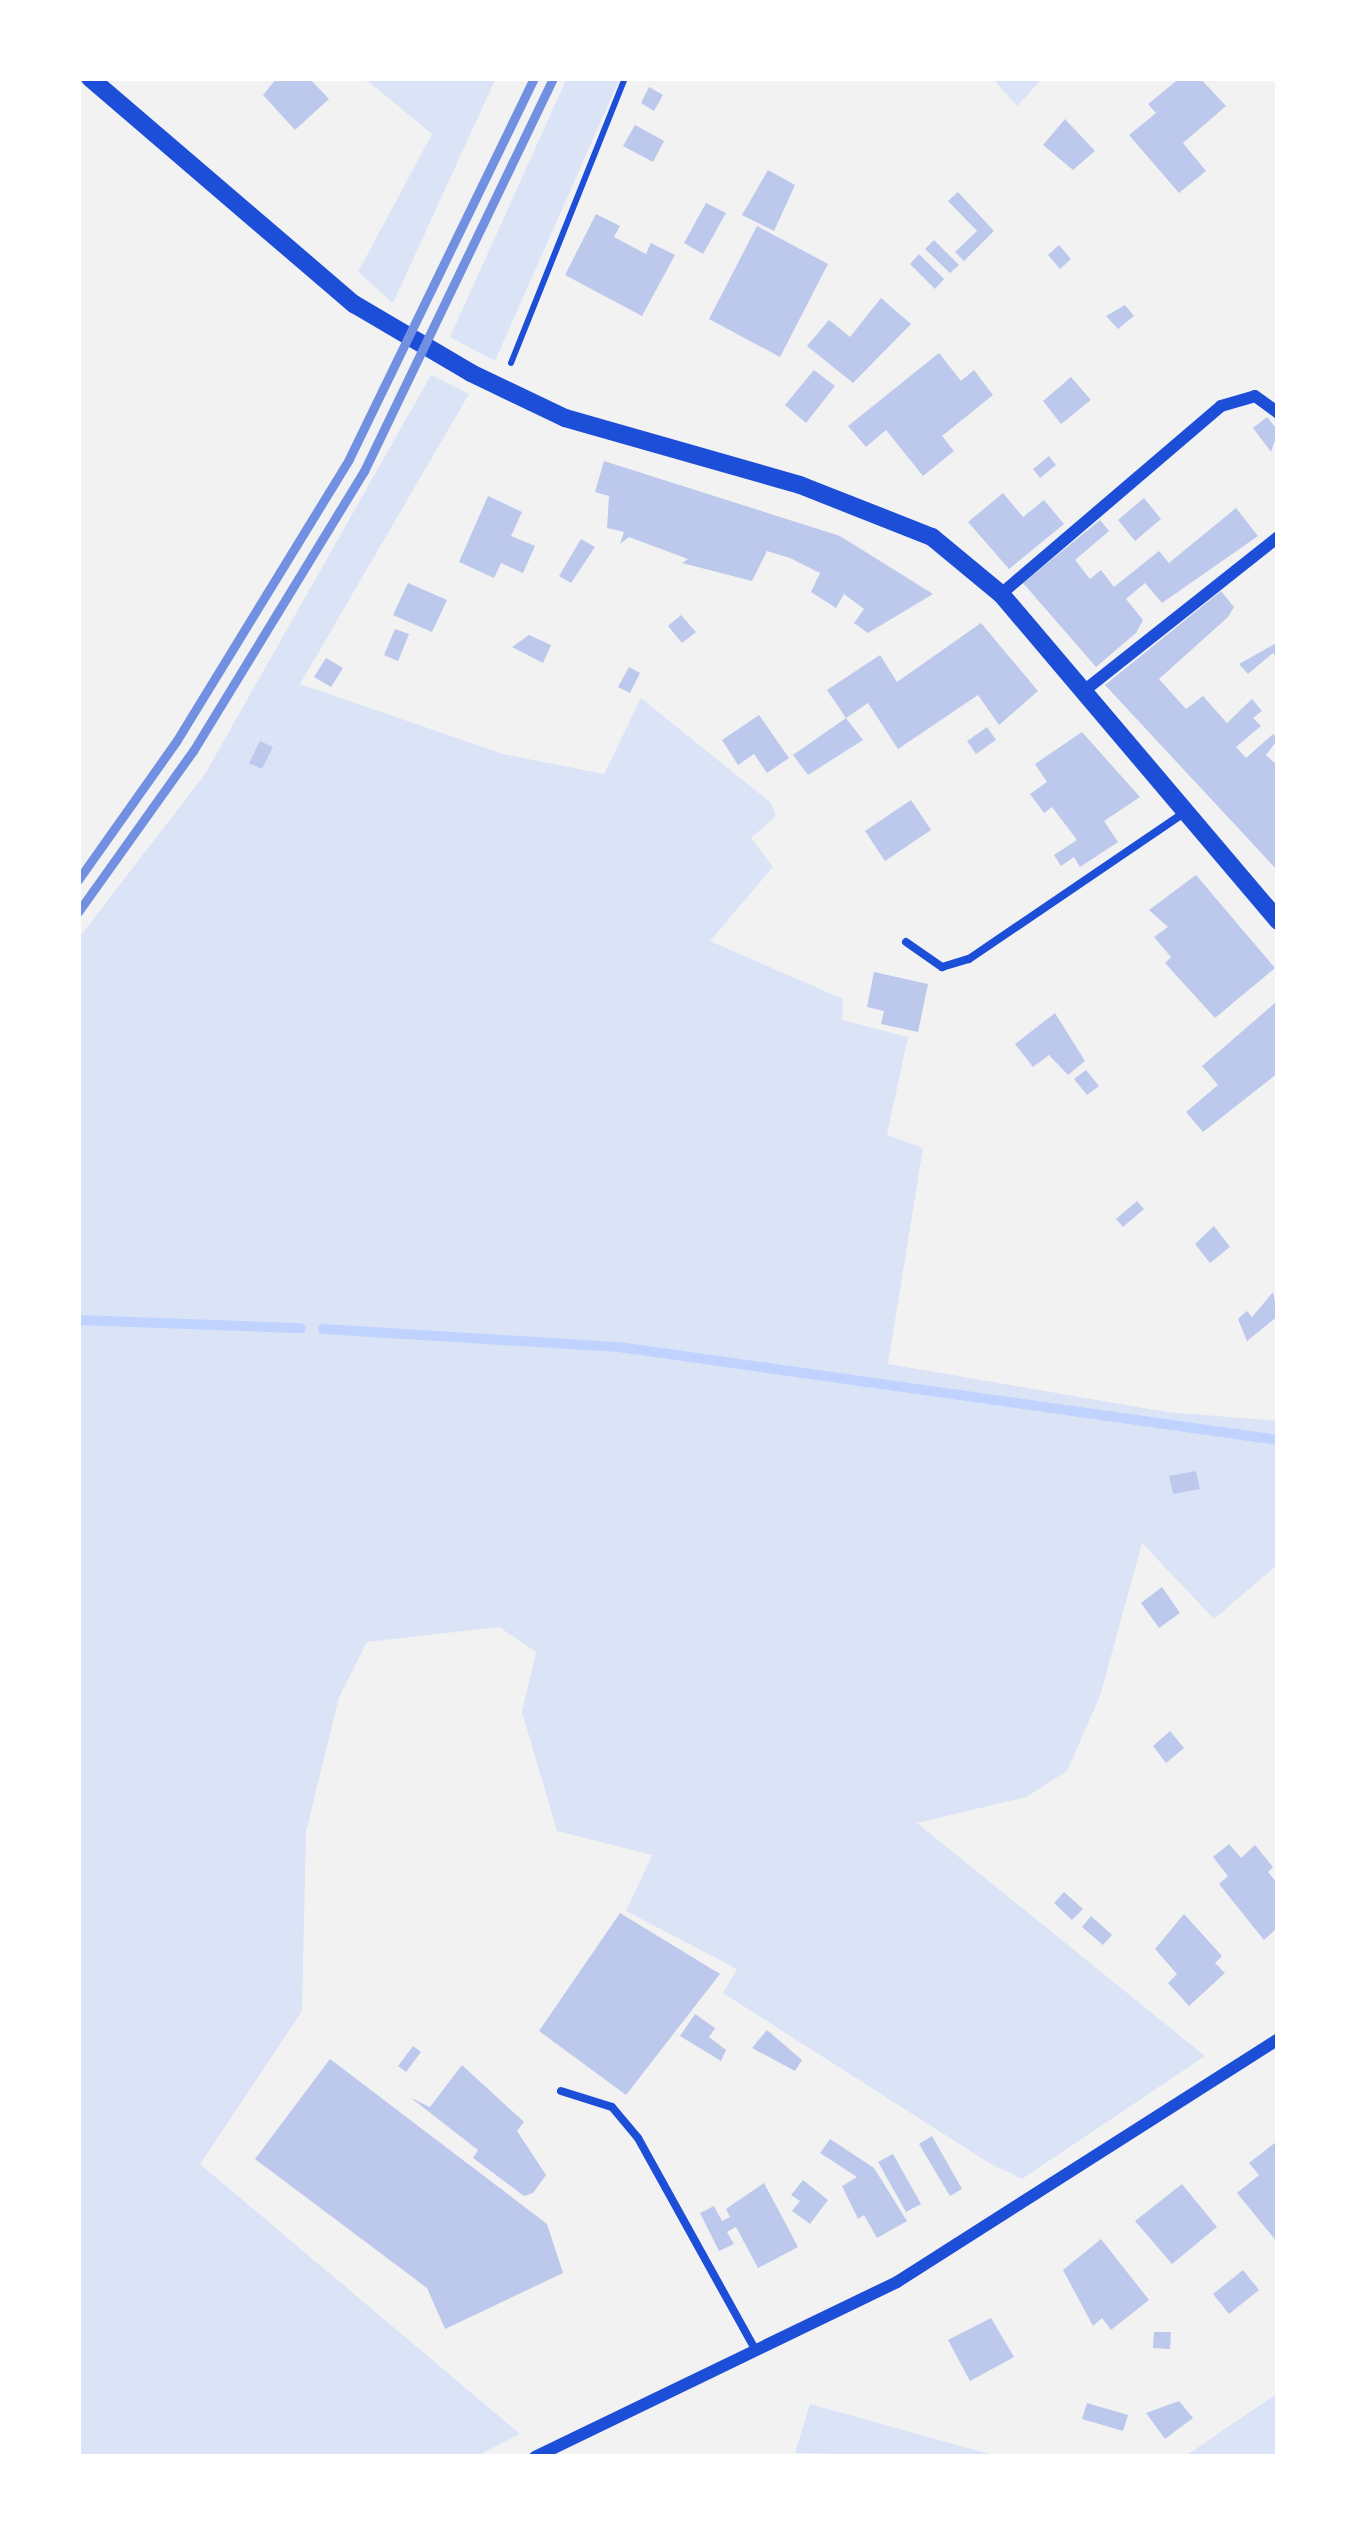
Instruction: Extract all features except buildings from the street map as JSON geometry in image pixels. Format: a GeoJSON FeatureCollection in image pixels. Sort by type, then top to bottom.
{"type":"FeatureCollection","features":[{"type":"Feature","properties":{"kind":"street"},"geometry":{"type":"LineString","coordinates":[[90,78],[354,304],[500,388],[565,418],[800,485],[932,537],[1001,594],[1278,921]]}},
{"type":"Feature","properties":{"kind":"street"},"geometry":{"type":"LineString","coordinates":[[1001,594],[1221,406],[1255,396],[1278,413]]}},
{"type":"Feature","properties":{"kind":"street"},"geometry":{"type":"LineString","coordinates":[[1085,690],[1278,537]]}},
{"type":"Feature","properties":{"kind":"street"},"geometry":{"type":"LineString","coordinates":[[535,2457],[897,2282],[1278,2039]]}},
{"type":"Feature","properties":{"kind":"lane"},"geometry":{"type":"LineString","coordinates":[[906,942],[942,967],[969,959],[1184,813]]}},
{"type":"Feature","properties":{"kind":"lane"},"geometry":{"type":"LineString","coordinates":[[561,2091],[612,2107],[638,2138],[757,2351]]}},
{"type":"Feature","properties":{"kind":"path"},"geometry":{"type":"LineString","coordinates":[[500,388],[625,78]]}},
{"type":"Feature","properties":{"kind":"shaded area"},"geometry":{"type":"Polygon","coordinates":[[[364,78],[496,78],[393,303],[358,272],[432,134],[364,78]]]}},
{"type":"Feature","properties":{"kind":"shaded area"},"geometry":{"type":"Polygon","coordinates":[[[567,78],[620,78],[495,361],[450,337],[567,78]]]}},
{"type":"Feature","properties":{"kind":"shaded area"},"geometry":{"type":"Polygon","coordinates":[[[992,78],[1043,78],[1017,106],[992,78]]]}},
{"type":"Feature","properties":{"kind":"shaded area"},"geometry":{"type":"Polygon","coordinates":[[[431,375],[469,394],[300,684],[503,754],[604,774],[641,698],[771,803],[776,816],[751,838],[773,867],[710,941],[843,999],[842,1020],[908,1037],[887,1135],[923,1148],[888,1364],[1167,1412],[1278,1421],[1278,1564],[1214,1619],[1142,1543],[1100,1696],[1067,1771],[1026,1797],[917,1823],[1205,2056],[1022,2179],[989,2163],[723,1993],[737,1969],[626,1911],[652,1855],[557,1831],[522,1712],[536,1652],[499,1627],[367,1642],[339,1697],[306,1832],[302,2011],[200,2164],[520,2434],[475,2457],[78,2457],[78,939],[205,774],[431,375]]]}},
{"type":"Feature","properties":{"kind":"shaded area"},"geometry":{"type":"Polygon","coordinates":[[[1278,2393],[1278,2457],[1184,2457],[1278,2393]]]}},
{"type":"Feature","properties":{"kind":"shaded area"},"geometry":{"type":"Polygon","coordinates":[[[810,2404],[1000,2457],[795,2453],[810,2404]]]}},
{"type":"Feature","properties":{"kind":"waterway"},"geometry":{"type":"LineString","coordinates":[[78,1320],[301,1328]]}},
{"type":"Feature","properties":{"kind":"waterway"},"geometry":{"type":"LineString","coordinates":[[323,1329],[619,1347],[1278,1440]]}},
{"type":"Feature","properties":{"kind":"railway"},"geometry":{"type":"LineString","coordinates":[[78,880],[177,740],[349,459],[534,78]]}},
{"type":"Feature","properties":{"kind":"railway"},"geometry":{"type":"LineString","coordinates":[[78,912],[193,751],[364,471],[553,78]]}}]}
